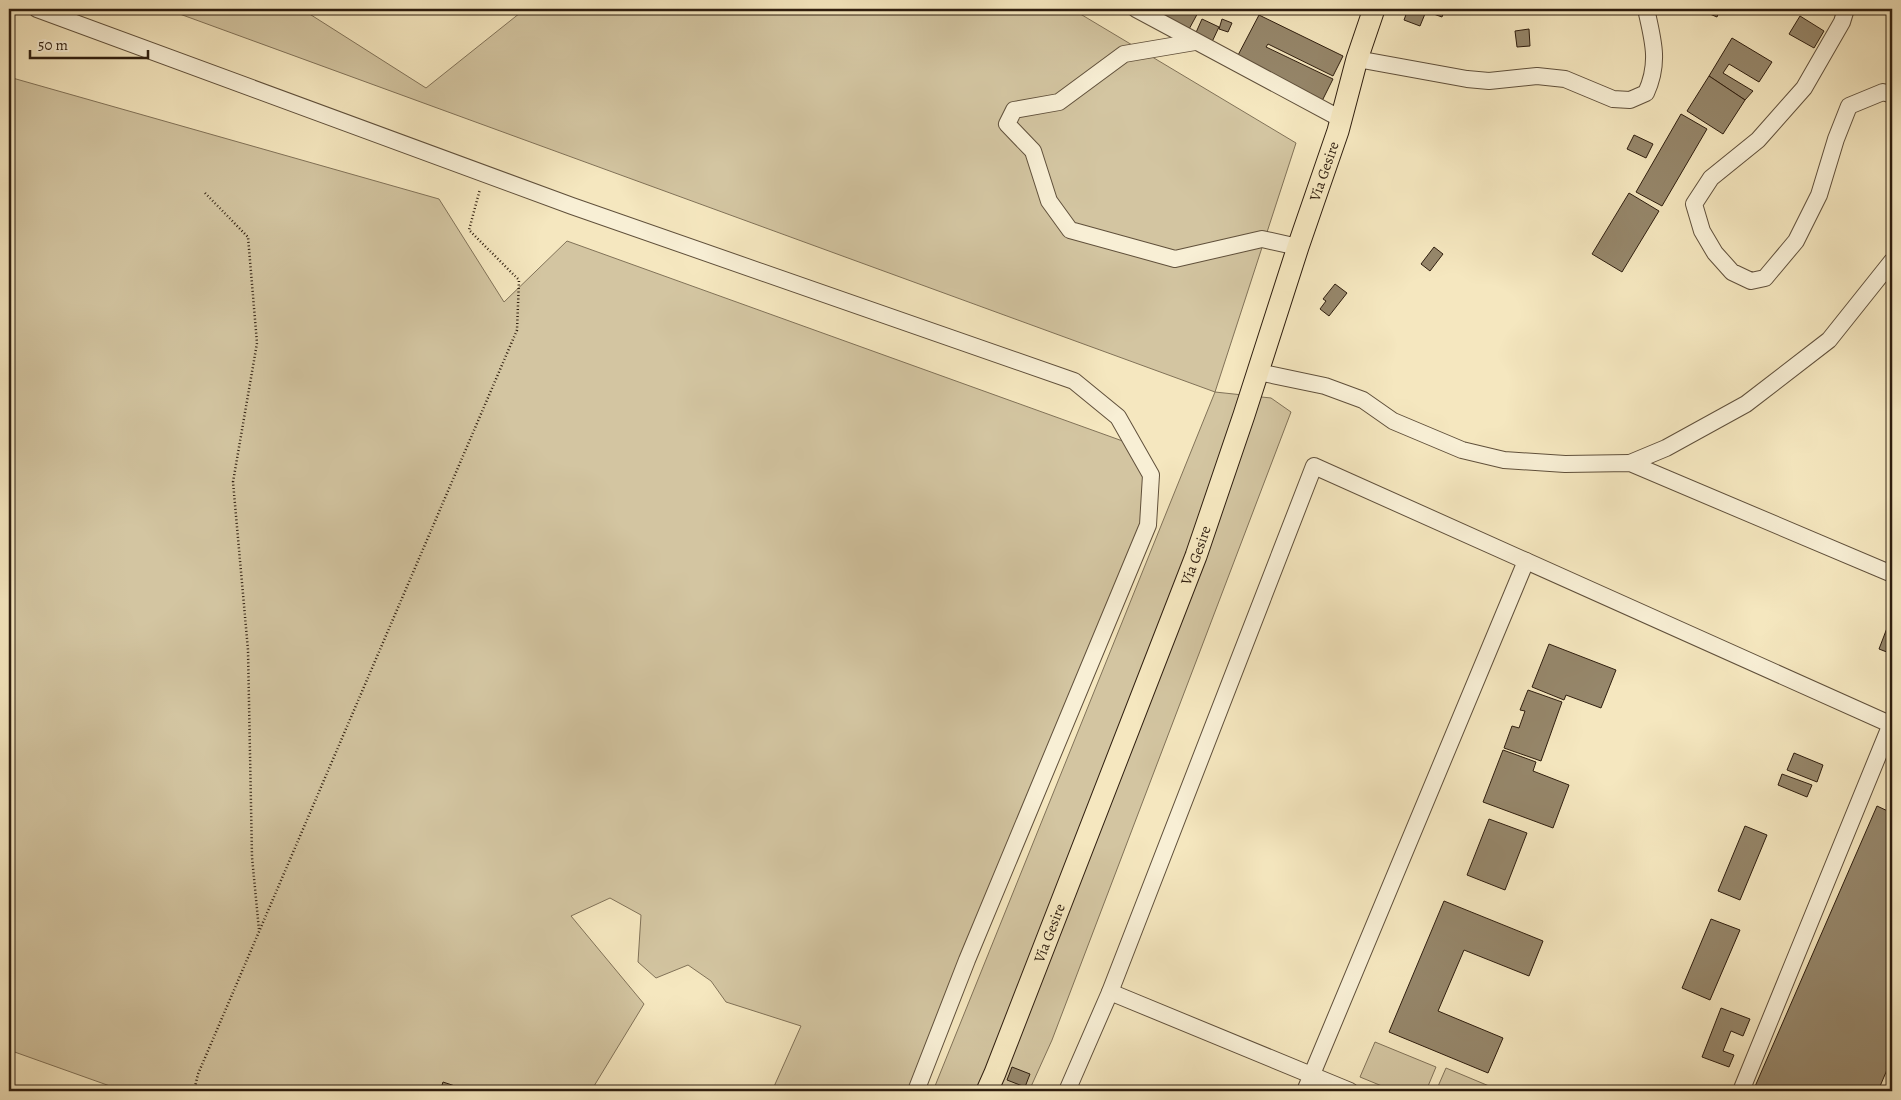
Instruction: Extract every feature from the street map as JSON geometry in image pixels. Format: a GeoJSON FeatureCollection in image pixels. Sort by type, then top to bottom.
{"type":"FeatureCollection","features":[{"type":"Feature","properties":{"kind":"main road","name":"Via Gesire"},"geometry":{"type":"LineString","coordinates":[[994,1085],[1196,556],[1341,119],[1357,59],[1374,9]]}},
{"type":"Feature","properties":{"kind":"street"},"geometry":{"type":"LineString","coordinates":[[37,9],[572,206],[1074,382],[1118,417],[1151,475],[1148,525],[967,960],[916,1091]]}},
{"type":"Feature","properties":{"kind":"street"},"geometry":{"type":"LineString","coordinates":[[1136,9],[1341,119]]}},
{"type":"Feature","properties":{"kind":"street"},"geometry":{"type":"LineString","coordinates":[[1357,59],[1467,79],[1489,81],[1537,76],[1565,79],[1612,99],[1630,100],[1646,93],[1653,78],[1655,64],[1652,35],[1646,9]]}},
{"type":"Feature","properties":{"kind":"street"},"geometry":{"type":"LineString","coordinates":[[1846,9],[1842,22],[1804,88],[1758,140],[1711,178],[1694,204],[1702,231],[1715,254],[1732,272],[1751,281],[1765,278],[1796,241],[1819,195],[1836,139],[1849,106],[1883,92],[1892,94]]}},
{"type":"Feature","properties":{"kind":"street"},"geometry":{"type":"LineString","coordinates":[[1196,42],[1124,54],[1059,102],[1014,110],[1007,124],[1033,151],[1049,201],[1070,230],[1175,260],[1262,239],[1298,247]]}},
{"type":"Feature","properties":{"kind":"street"},"geometry":{"type":"LineString","coordinates":[[1258,372],[1324,386],[1364,400],[1393,421],[1462,450],[1504,460],[1564,464],[1630,463],[1666,448],[1746,404],[1829,340],[1892,261]]}},
{"type":"Feature","properties":{"kind":"street"},"geometry":{"type":"LineString","coordinates":[[1630,463],[1892,574]]}},
{"type":"Feature","properties":{"kind":"street"},"geometry":{"type":"LineString","coordinates":[[1067,1091],[1110,992],[1314,466],[1892,724],[1741,1091]]}},
{"type":"Feature","properties":{"kind":"street"},"geometry":{"type":"LineString","coordinates":[[1305,1091],[1526,561]]}},
{"type":"Feature","properties":{"kind":"street"},"geometry":{"type":"LineString","coordinates":[[1110,992],[1350,1091]]}},
{"type":"Feature","properties":{"kind":"path"},"geometry":{"type":"LineString","coordinates":[[194,1091],[198,1074],[517,330],[519,280],[469,230],[485,174]]}},
{"type":"Feature","properties":{"kind":"path"},"geometry":{"type":"LineString","coordinates":[[206,193],[248,237],[257,343],[234,482],[248,650],[252,857],[259,932]]}},
{"type":"Feature","properties":{"kind":"shaded area"},"geometry":{"type":"Polygon","coordinates":[[[166,9],[307,9],[308,13],[426,88],[525,9],[1072,9],[1296,143],[1215,392],[166,9]]]}},
{"type":"Feature","properties":{"kind":"shaded area"},"geometry":{"type":"Polygon","coordinates":[[[9,77],[439,199],[504,302],[567,241],[1142,448],[1145,536],[910,1091],[772,1091],[801,1026],[726,1002],[711,981],[688,965],[656,978],[638,962],[641,915],[610,898],[571,916],[644,1004],[591,1091],[124,1091],[9,1050],[9,77]]]}},
{"type":"Feature","properties":{"kind":"shaded area"},"geometry":{"type":"Polygon","coordinates":[[[1215,392],[1271,398],[1291,412],[1052,1040],[1029,1091],[933,1091],[1215,392]]]}},
{"type":"Feature","properties":{"kind":"shaded area"},"geometry":{"type":"Polygon","coordinates":[[[1375,1042],[1436,1067],[1426,1091],[1394,1091],[1360,1077],[1375,1042]]]}},
{"type":"Feature","properties":{"kind":"shaded area"},"geometry":{"type":"Polygon","coordinates":[[[1446,1068],[1501,1091],[1436,1091],[1446,1068]]]}},
{"type":"Feature","properties":{"kind":"building"},"geometry":{"type":"Polygon","coordinates":[[[1154,9],[1200,9],[1188,31],[1152,13],[1154,9]]]}},
{"type":"Feature","properties":{"kind":"building"},"geometry":{"type":"Polygon","coordinates":[[[1408,9],[1427,9],[1420,26],[1404,20],[1408,9]]]}},
{"type":"Feature","properties":{"kind":"building"},"geometry":{"type":"Polygon","coordinates":[[[1429,9],[1445,9],[1442,17],[1428,12],[1429,9]]]}},
{"type":"Feature","properties":{"kind":"building"},"geometry":{"type":"Polygon","coordinates":[[[1707,9],[1720,9],[1717,17],[1705,12],[1707,9]]]}},
{"type":"Feature","properties":{"kind":"building"},"geometry":{"type":"Polygon","coordinates":[[[1259,15],[1343,56],[1333,76],[1268,44],[1266,47],[1333,79],[1322,101],[1236,59],[1259,15]]]}},
{"type":"Feature","properties":{"kind":"building"},"geometry":{"type":"Polygon","coordinates":[[[1800,16],[1824,31],[1814,48],[1789,34],[1800,16]]]}},
{"type":"Feature","properties":{"kind":"building"},"geometry":{"type":"Polygon","coordinates":[[[1202,19],[1219,27],[1211,44],[1194,37],[1202,19]]]}},
{"type":"Feature","properties":{"kind":"building"},"geometry":{"type":"Polygon","coordinates":[[[1222,19],[1232,23],[1228,32],[1219,29],[1222,19]]]}},
{"type":"Feature","properties":{"kind":"building"},"geometry":{"type":"Polygon","coordinates":[[[1529,29],[1530,46],[1517,47],[1515,31],[1529,29]]]}},
{"type":"Feature","properties":{"kind":"building"},"geometry":{"type":"Polygon","coordinates":[[[1732,38],[1772,62],[1759,82],[1729,64],[1723,73],[1753,91],[1745,100],[1709,76],[1732,38]]]}},
{"type":"Feature","properties":{"kind":"building"},"geometry":{"type":"Polygon","coordinates":[[[1709,76],[1745,100],[1723,134],[1687,111],[1709,76]]]}},
{"type":"Feature","properties":{"kind":"building"},"geometry":{"type":"Polygon","coordinates":[[[1681,114],[1707,129],[1662,206],[1636,192],[1681,114]]]}},
{"type":"Feature","properties":{"kind":"building"},"geometry":{"type":"Polygon","coordinates":[[[1634,135],[1653,144],[1646,158],[1627,149],[1634,135]]]}},
{"type":"Feature","properties":{"kind":"building"},"geometry":{"type":"Polygon","coordinates":[[[1629,193],[1659,211],[1622,272],[1592,254],[1629,193]]]}},
{"type":"Feature","properties":{"kind":"building"},"geometry":{"type":"Polygon","coordinates":[[[1434,247],[1443,254],[1430,271],[1421,264],[1434,247]]]}},
{"type":"Feature","properties":{"kind":"building"},"geometry":{"type":"Polygon","coordinates":[[[1335,284],[1347,293],[1329,316],[1320,309],[1326,301],[1323,299],[1335,284]]]}},
{"type":"Feature","properties":{"kind":"building"},"geometry":{"type":"Polygon","coordinates":[[[1892,615],[1892,654],[1879,649],[1892,615]]]}},
{"type":"Feature","properties":{"kind":"building"},"geometry":{"type":"Polygon","coordinates":[[[1549,644],[1616,670],[1601,708],[1566,695],[1564,700],[1532,687],[1549,644]]]}},
{"type":"Feature","properties":{"kind":"building"},"geometry":{"type":"Polygon","coordinates":[[[1528,690],[1562,702],[1541,761],[1504,748],[1512,726],[1519,728],[1525,711],[1520,710],[1528,690]]]}},
{"type":"Feature","properties":{"kind":"building"},"geometry":{"type":"Polygon","coordinates":[[[1503,750],[1536,762],[1533,771],[1569,785],[1553,828],[1483,802],[1503,750]]]}},
{"type":"Feature","properties":{"kind":"building"},"geometry":{"type":"Polygon","coordinates":[[[1794,753],[1823,765],[1817,782],[1787,770],[1794,753]]]}},
{"type":"Feature","properties":{"kind":"building"},"geometry":{"type":"Polygon","coordinates":[[[1782,774],[1812,785],[1807,797],[1778,785],[1782,774]]]}},
{"type":"Feature","properties":{"kind":"building"},"geometry":{"type":"Polygon","coordinates":[[[1877,806],[1892,813],[1892,1058],[1878,1091],[1753,1091],[1877,806]]]}},
{"type":"Feature","properties":{"kind":"building"},"geometry":{"type":"Polygon","coordinates":[[[1489,819],[1527,833],[1505,890],[1467,875],[1489,819]]]}},
{"type":"Feature","properties":{"kind":"building"},"geometry":{"type":"Polygon","coordinates":[[[1745,826],[1767,835],[1740,900],[1718,891],[1745,826]]]}},
{"type":"Feature","properties":{"kind":"building"},"geometry":{"type":"Polygon","coordinates":[[[1444,901],[1543,941],[1529,976],[1464,950],[1438,1011],[1503,1038],[1488,1073],[1389,1032],[1444,901]]]}},
{"type":"Feature","properties":{"kind":"building"},"geometry":{"type":"Polygon","coordinates":[[[1711,919],[1740,930],[1710,1000],[1682,988],[1711,919]]]}},
{"type":"Feature","properties":{"kind":"building"},"geometry":{"type":"Polygon","coordinates":[[[1721,1008],[1750,1019],[1743,1036],[1731,1031],[1723,1051],[1734,1055],[1729,1067],[1702,1057],[1721,1008]]]}},
{"type":"Feature","properties":{"kind":"building"},"geometry":{"type":"Polygon","coordinates":[[[1012,1067],[1030,1074],[1025,1087],[1007,1080],[1012,1067]]]}},
{"type":"Feature","properties":{"kind":"building"},"geometry":{"type":"Polygon","coordinates":[[[443,1082],[455,1086],[453,1091],[440,1091],[443,1082]]]}}]}
